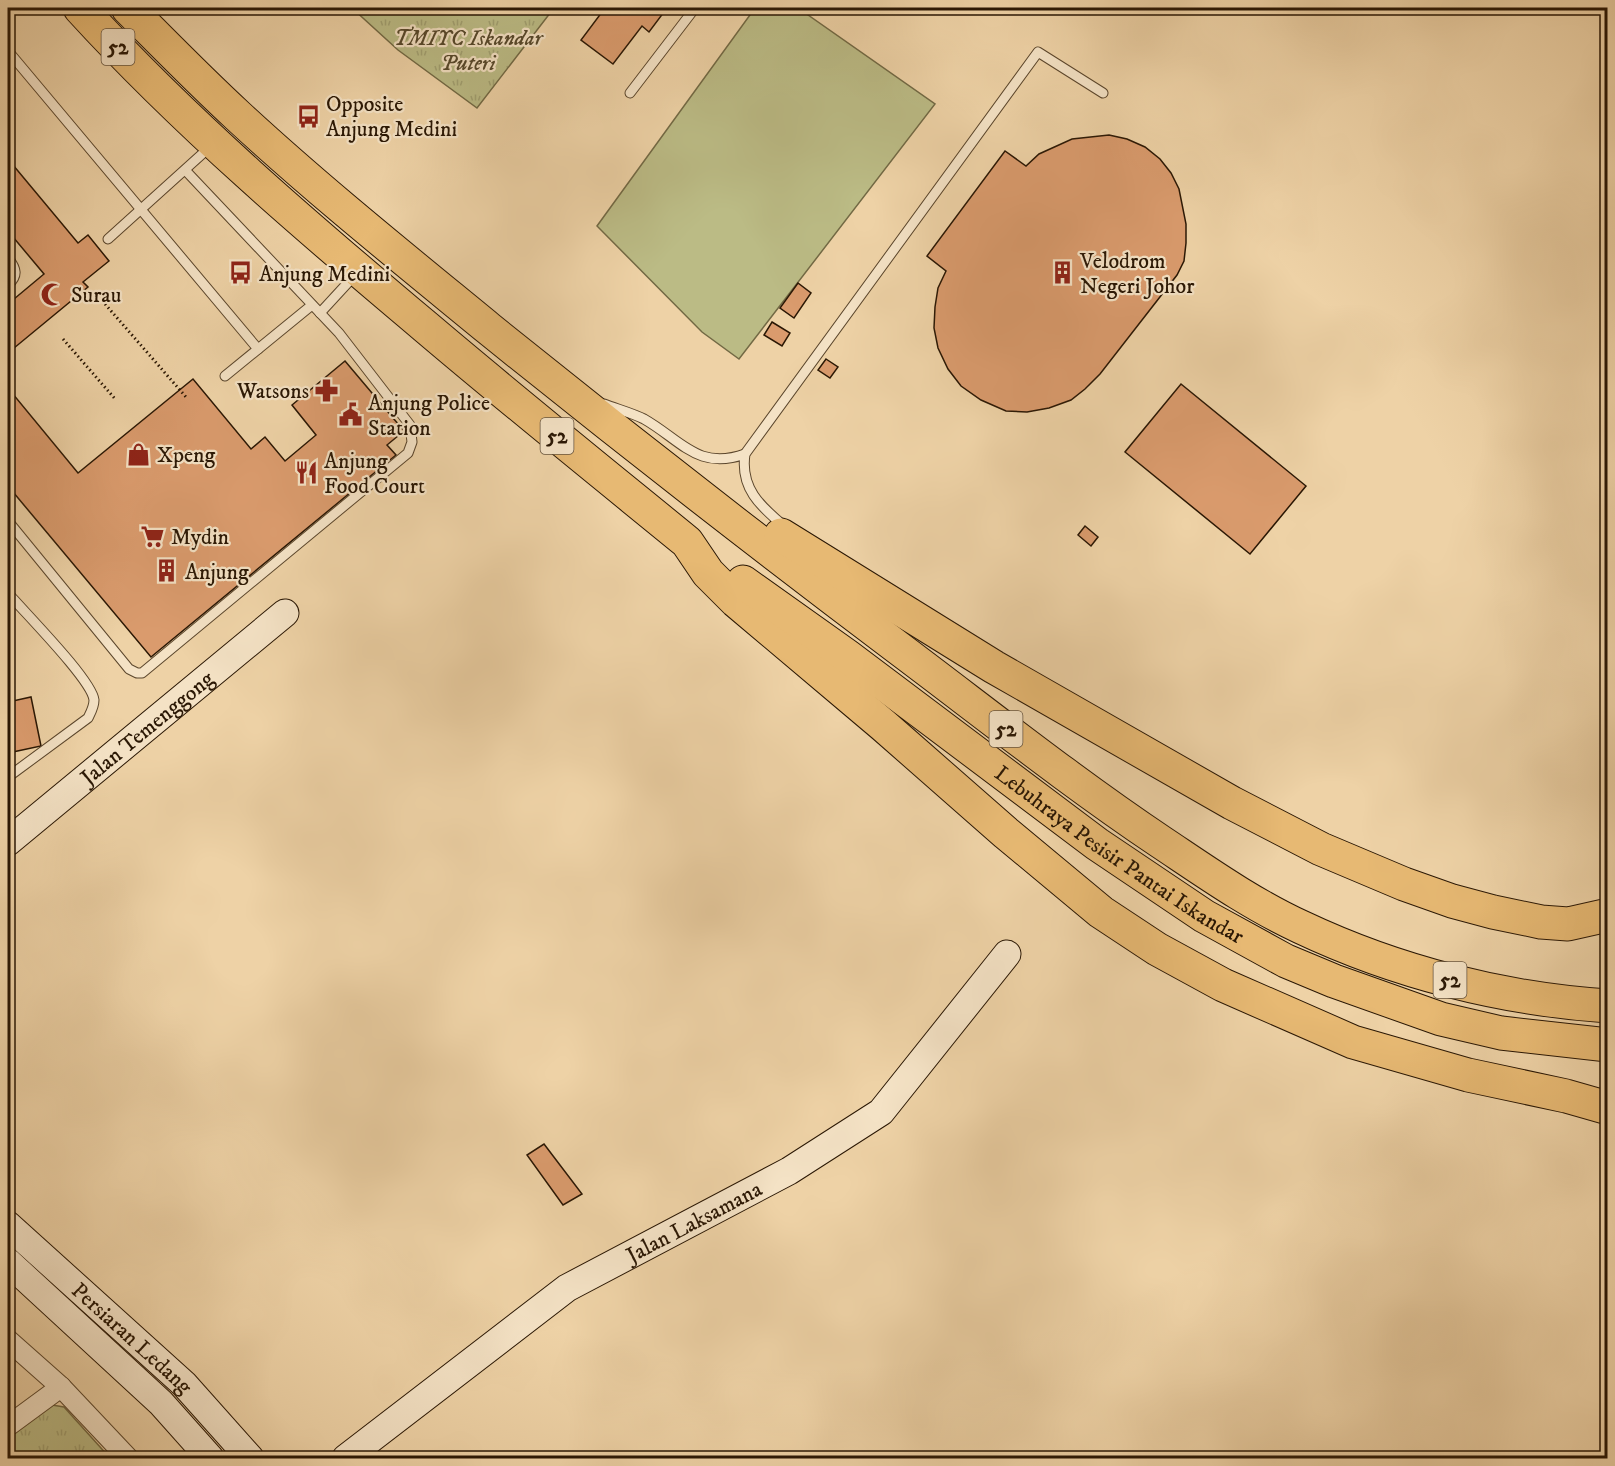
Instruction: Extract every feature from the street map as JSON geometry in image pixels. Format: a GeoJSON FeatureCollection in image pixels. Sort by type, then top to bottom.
{"type":"FeatureCollection","features":[{"type":"Feature","properties":{"kind":"highway","name":"52"},"geometry":{"type":"LineString","coordinates":[[80,8],[215,142],[358,271],[687,542]]}},
{"type":"Feature","properties":{"kind":"highway","name":"52"},"geometry":{"type":"LineString","coordinates":[[128,8],[240,118],[382,240],[724,517]]}},
{"type":"Feature","properties":{"kind":"highway","name":"Lebuhraya Pesisir Pantai Iskandar"},"geometry":{"type":"LineString","coordinates":[[724,517],[1112,809],[1250,899],[1299,926],[1353,950],[1411,969],[1513,995],[1608,1006]]}},
{"type":"Feature","properties":{"kind":"highway"},"geometry":{"type":"LineString","coordinates":[[724,517],[765,525],[994,668],[1232,803],[1330,853],[1404,884],[1452,901],[1493,912],[1541,922],[1568,924],[1608,915]]}},
{"type":"Feature","properties":{"kind":"highway","name":"Lebuhraya Pesisir Pantai Iskandar"},"geometry":{"type":"LineString","coordinates":[[687,542],[847,656],[1097,844],[1204,916],[1286,961],[1334,981],[1441,1019],[1501,1033],[1608,1046]]}},
{"type":"Feature","properties":{"kind":"highway"},"geometry":{"type":"LineString","coordinates":[[687,542],[708,573],[736,601],[1101,912],[1157,949],[1223,985],[1353,1042],[1468,1075],[1566,1096],[1608,1108]]}},
{"type":"Feature","properties":{"kind":"street","name":"Jalan Temenggong"},"geometry":{"type":"LineString","coordinates":[[8,842],[285,613]]}},
{"type":"Feature","properties":{"kind":"street","name":"Jalan Laksamana"},"geometry":{"type":"LineString","coordinates":[[346,1458],[567,1288],[789,1171],[881,1112],[1007,954]]}},
{"type":"Feature","properties":{"kind":"street","name":"Persiaran Ledang"},"geometry":{"type":"LineString","coordinates":[[8,1225],[184,1384],[250,1458]]}},
{"type":"Feature","properties":{"kind":"street","name":"Persiaran Ledang"},"geometry":{"type":"LineString","coordinates":[[8,1262],[161,1403],[210,1458]]}},
{"type":"Feature","properties":{"kind":"street"},"geometry":{"type":"LineString","coordinates":[[8,1340],[61,1387],[128,1458]]}},
{"type":"Feature","properties":{"kind":"street"},"geometry":{"type":"LineString","coordinates":[[8,1426],[61,1387]]}},
{"type":"Feature","properties":{"kind":"lane"},"geometry":{"type":"LineString","coordinates":[[630,93],[695,8]]}},
{"type":"Feature","properties":{"kind":"lane"},"geometry":{"type":"LineString","coordinates":[[8,51],[258,349]]}},
{"type":"Feature","properties":{"kind":"lane"},"geometry":{"type":"LineString","coordinates":[[805,550],[797,536],[757,501],[745,479],[743,469],[745,454],[1038,52],[1102,93]]}},
{"type":"Feature","properties":{"kind":"lane"},"geometry":{"type":"LineString","coordinates":[[108,239],[186,171],[215,142]]}},
{"type":"Feature","properties":{"kind":"lane"},"geometry":{"type":"LineString","coordinates":[[8,521],[129,669],[137,673],[146,671],[408,453],[412,442],[410,425],[339,333],[186,171]]}},
{"type":"Feature","properties":{"kind":"lane"},"geometry":{"type":"LineString","coordinates":[[8,258],[16,273],[15,278],[8,285]]}},
{"type":"Feature","properties":{"kind":"lane"},"geometry":{"type":"LineString","coordinates":[[320,313],[358,271]]}},
{"type":"Feature","properties":{"kind":"lane"},"geometry":{"type":"LineString","coordinates":[[225,376],[312,305]]}},
{"type":"Feature","properties":{"kind":"lane"},"geometry":{"type":"LineString","coordinates":[[564,388],[644,419],[690,452],[704,457],[730,460],[745,454]]}},
{"type":"Feature","properties":{"kind":"lane"},"geometry":{"type":"LineString","coordinates":[[8,593],[78,673],[92,692],[94,701],[88,718],[8,777]]}},
{"type":"Feature","properties":{"kind":"lane"},"geometry":{"type":"LineString","coordinates":[[8,767],[20,766]]}},
{"type":"Feature","properties":{"kind":"path"},"geometry":{"type":"LineString","coordinates":[[105,304],[186,397]]}},
{"type":"Feature","properties":{"kind":"path"},"geometry":{"type":"LineString","coordinates":[[63,339],[116,400]]}},
{"type":"Feature","properties":{"kind":"green space","name":"TMIYC Iskandar Puteri"},"geometry":{"type":"Polygon","coordinates":[[[352,8],[554,8],[477,108],[398,50],[352,8]]]}},
{"type":"Feature","properties":{"kind":"green space"},"geometry":{"type":"Polygon","coordinates":[[[755,8],[798,8],[935,104],[739,359],[702,332],[597,226],[755,8]]]}},
{"type":"Feature","properties":{"kind":"green space"},"geometry":{"type":"Polygon","coordinates":[[[52,1405],[64,1407],[110,1458],[8,1458],[8,1437],[52,1405]]]}},
{"type":"Feature","properties":{"kind":"building"},"geometry":{"type":"Polygon","coordinates":[[[605,8],[667,8],[649,32],[642,26],[613,64],[581,40],[605,8]]]}},
{"type":"Feature","properties":{"kind":"building","name":"Velodrom Negeri Johor"},"geometry":{"type":"Polygon","coordinates":[[[1109,135],[1127,139],[1145,147],[1160,159],[1171,173],[1179,189],[1186,224],[1184,261],[1177,275],[1100,374],[1085,389],[1071,400],[1049,408],[1027,412],[1006,411],[981,400],[961,386],[948,369],[938,348],[934,328],[938,288],[946,271],[927,256],[1005,151],[1026,166],[1039,154],[1072,139],[1109,135]]]}},
{"type":"Feature","properties":{"kind":"building"},"geometry":{"type":"Polygon","coordinates":[[[8,159],[78,243],[88,235],[109,261],[83,282],[88,287],[8,353],[8,304],[44,274],[8,231],[8,159]]]}},
{"type":"Feature","properties":{"kind":"building"},"geometry":{"type":"Polygon","coordinates":[[[798,283],[811,293],[794,318],[780,308],[798,283]]]}},
{"type":"Feature","properties":{"kind":"building"},"geometry":{"type":"Polygon","coordinates":[[[772,322],[790,333],[782,346],[764,335],[772,322]]]}},
{"type":"Feature","properties":{"kind":"building"},"geometry":{"type":"Polygon","coordinates":[[[826,359],[838,367],[830,378],[818,370],[826,359]]]}},
{"type":"Feature","properties":{"kind":"building","name":"Anjung"},"geometry":{"type":"Polygon","coordinates":[[[345,361],[404,431],[387,445],[396,455],[151,657],[8,486],[8,388],[78,473],[193,379],[251,449],[265,437],[285,461],[316,435],[292,405],[345,361]]]}},
{"type":"Feature","properties":{"kind":"building"},"geometry":{"type":"Polygon","coordinates":[[[1181,384],[1306,486],[1250,554],[1125,452],[1181,384]]]}},
{"type":"Feature","properties":{"kind":"building"},"geometry":{"type":"Polygon","coordinates":[[[1085,526],[1098,537],[1091,546],[1078,535],[1085,526]]]}},
{"type":"Feature","properties":{"kind":"building"},"geometry":{"type":"Polygon","coordinates":[[[31,697],[41,746],[8,753],[8,702],[31,697]]]}},
{"type":"Feature","properties":{"kind":"building"},"geometry":{"type":"Polygon","coordinates":[[[544,1144],[582,1194],[563,1205],[527,1155],[544,1144]]]}},
{"type":"Feature","properties":{"kind":"place","name":"Opposite Anjung Medini"},"geometry":{"type":"Point","coordinates":[308,116]}},
{"type":"Feature","properties":{"kind":"place","name":"Anjung Medini"},"geometry":{"type":"Point","coordinates":[241,273]}},
{"type":"Feature","properties":{"kind":"place","name":"Velodrom Negeri Johor"},"geometry":{"type":"Point","coordinates":[1062,273]}},
{"type":"Feature","properties":{"kind":"place","name":"Surau"},"geometry":{"type":"Point","coordinates":[53,294]}},
{"type":"Feature","properties":{"kind":"place","name":"Watsons"},"geometry":{"type":"Point","coordinates":[327,390]}},
{"type":"Feature","properties":{"kind":"place","name":"Anjung Police Station"},"geometry":{"type":"Point","coordinates":[350,415]}},
{"type":"Feature","properties":{"kind":"place","name":"Xpeng"},"geometry":{"type":"Point","coordinates":[139,454]}},
{"type":"Feature","properties":{"kind":"place","name":"Anjung Food Court"},"geometry":{"type":"Point","coordinates":[306,473]}},
{"type":"Feature","properties":{"kind":"place","name":"Mydin"},"geometry":{"type":"Point","coordinates":[153,536]}},
{"type":"Feature","properties":{"kind":"place","name":"Anjung"},"geometry":{"type":"Point","coordinates":[167,571]}}]}
